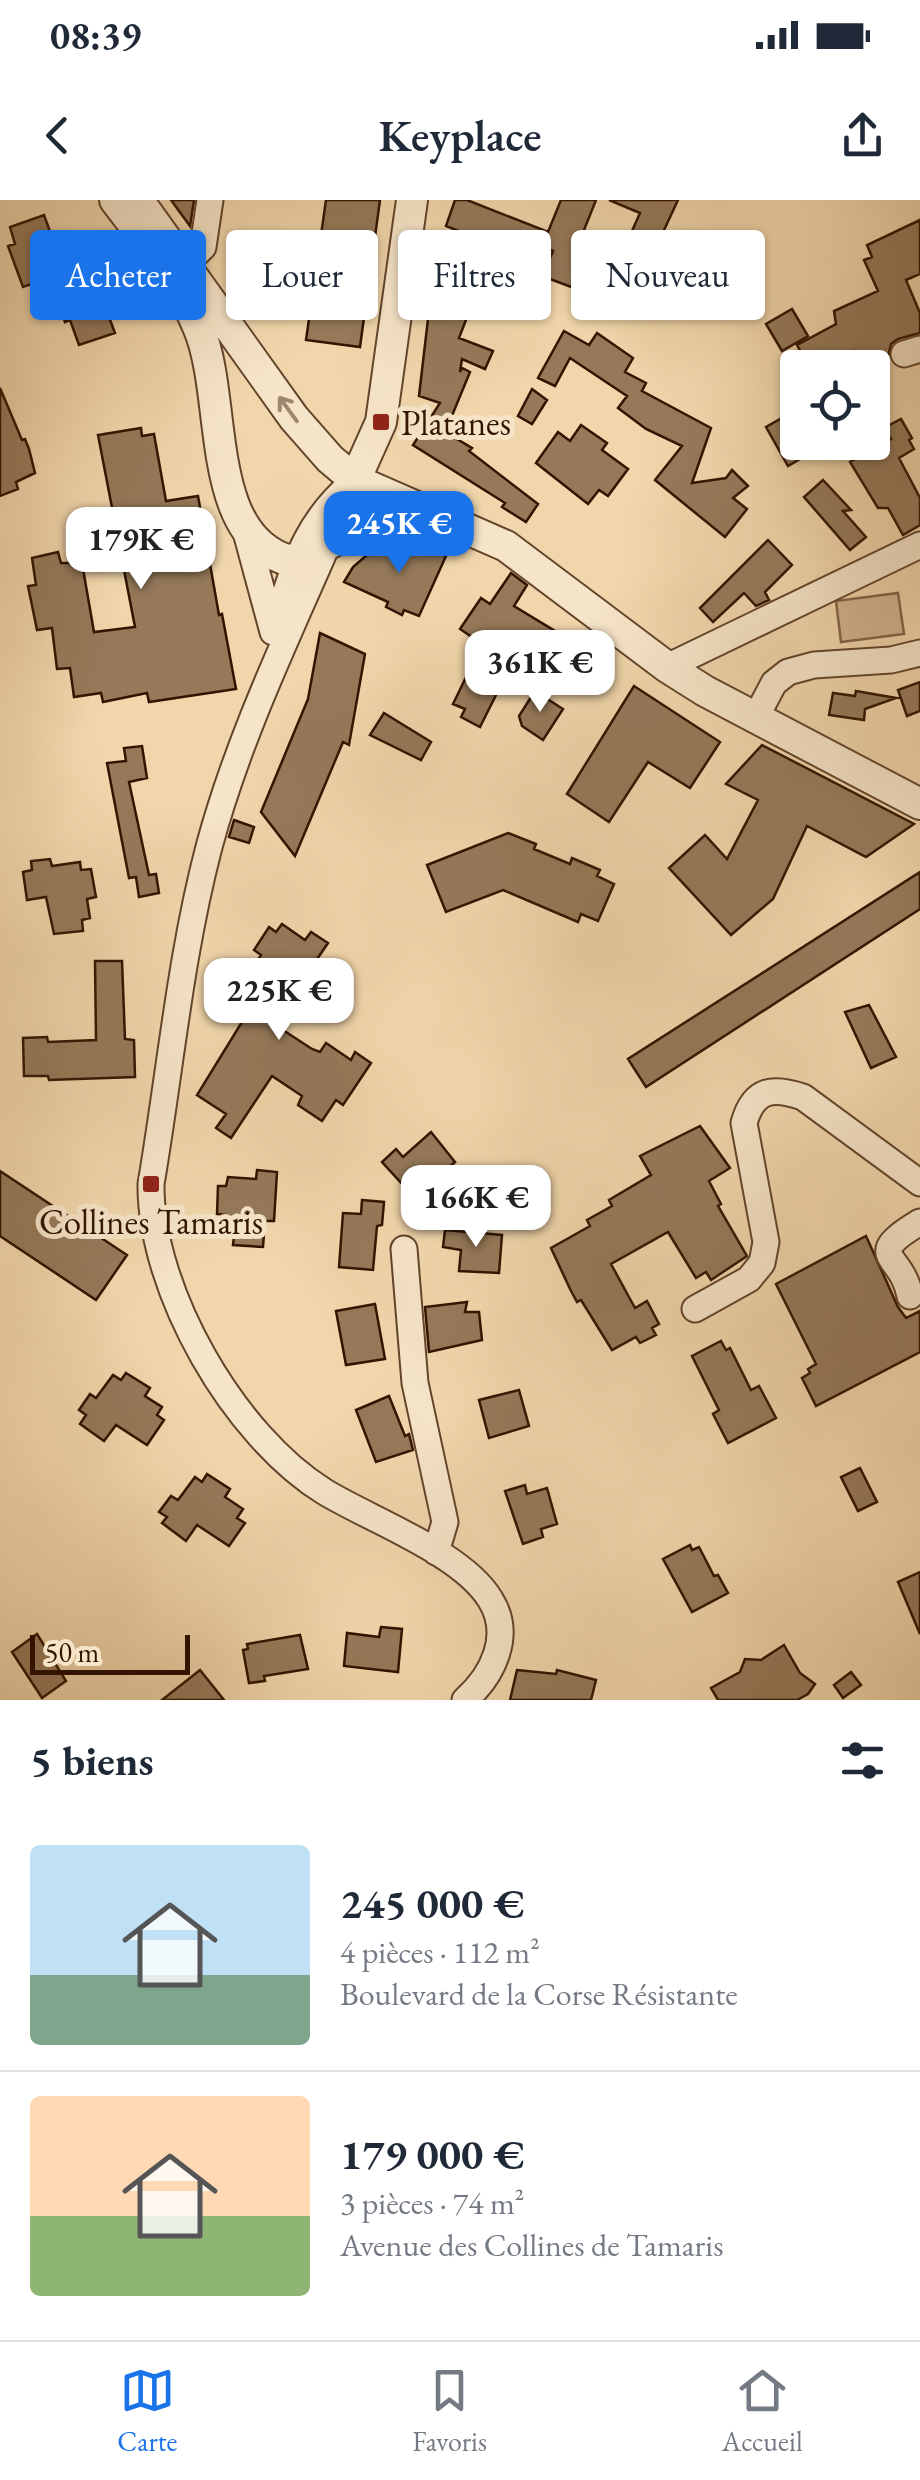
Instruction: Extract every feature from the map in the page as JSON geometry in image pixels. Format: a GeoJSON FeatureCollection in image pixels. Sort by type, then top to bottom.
{"type":"FeatureCollection","features":[{"type":"Feature","properties":{"kind":"street"},"geometry":{"type":"LineString","coordinates":[[115,200],[182,292],[210,358],[227,485],[246,532],[273,632]]}},
{"type":"Feature","properties":{"kind":"street"},"geometry":{"type":"LineString","coordinates":[[138,200],[160,230]]}},
{"type":"Feature","properties":{"kind":"street"},"geometry":{"type":"LineString","coordinates":[[206,230],[210,200]]}},
{"type":"Feature","properties":{"kind":"street"},"geometry":{"type":"LineString","coordinates":[[268,684],[273,632],[381,422],[412,200]]}},
{"type":"Feature","properties":{"kind":"street"},"geometry":{"type":"LineString","coordinates":[[206,293],[294,418],[354,480],[506,546],[667,666],[755,719],[920,804]]}},
{"type":"Feature","properties":{"kind":"street"},"geometry":{"type":"LineString","coordinates":[[246,532],[290,562],[362,526],[406,516],[439,517]]}},
{"type":"Feature","properties":{"kind":"street"},"geometry":{"type":"LineString","coordinates":[[667,666],[920,545]]}},
{"type":"Feature","properties":{"kind":"street"},"geometry":{"type":"LineString","coordinates":[[310,555],[268,684],[228,787],[197,894],[150,1184],[154,1236],[195,1342],[243,1414],[281,1455],[322,1490],[436,1552],[472,1578],[492,1600],[500,1633],[497,1659],[484,1683],[466,1700]]}},
{"type":"Feature","properties":{"kind":"street"},"geometry":{"type":"LineString","coordinates":[[755,719],[774,683],[788,672],[814,665],[891,660],[920,653]]}},
{"type":"Feature","properties":{"kind":"street"},"geometry":{"type":"LineString","coordinates":[[695,1309],[749,1278],[762,1263],[766,1242],[744,1122],[748,1106],[761,1094],[780,1090],[803,1097],[920,1182]]}},
{"type":"Feature","properties":{"kind":"street"},"geometry":{"type":"LineString","coordinates":[[910,1296],[908,1282],[890,1260],[888,1248],[894,1238],[920,1222]]}},
{"type":"Feature","properties":{"kind":"street"},"geometry":{"type":"LineString","coordinates":[[404,1249],[415,1383],[445,1522],[436,1552]]}},
{"type":"Feature","properties":{"kind":"shaded area"},"geometry":{"type":"Polygon","coordinates":[[[898,593],[904,634],[841,642],[836,601],[898,593]]]}},
{"type":"Feature","properties":{"kind":"building"},"geometry":{"type":"Polygon","coordinates":[[[171,200],[194,200],[190,226],[171,200]]]}},
{"type":"Feature","properties":{"kind":"building"},"geometry":{"type":"Polygon","coordinates":[[[326,200],[380,200],[376,230],[322,230],[326,200]]]}},
{"type":"Feature","properties":{"kind":"building"},"geometry":{"type":"Polygon","coordinates":[[[455,200],[467,200],[543,230],[456,230],[446,226],[455,200]]]}},
{"type":"Feature","properties":{"kind":"building"},"geometry":{"type":"Polygon","coordinates":[[[561,200],[596,200],[584,230],[571,230],[571,287],[551,279],[553,251],[549,230],[561,200]]]}},
{"type":"Feature","properties":{"kind":"building"},"geometry":{"type":"Polygon","coordinates":[[[609,200],[678,200],[664,230],[632,230],[640,213],[609,200]]]}},
{"type":"Feature","properties":{"kind":"building"},"geometry":{"type":"Polygon","coordinates":[[[44,215],[49,230],[30,230],[30,285],[23,287],[8,246],[15,244],[10,227],[44,215]]]}},
{"type":"Feature","properties":{"kind":"building"},"geometry":{"type":"Polygon","coordinates":[[[920,220],[920,274],[906,280],[920,313],[920,333],[898,339],[890,350],[800,350],[797,345],[836,324],[834,311],[878,291],[864,260],[872,257],[867,245],[920,220]]]}},
{"type":"Feature","properties":{"kind":"building"},"geometry":{"type":"Polygon","coordinates":[[[792,309],[808,336],[781,350],[766,324],[792,309]]]}},
{"type":"Feature","properties":{"kind":"building"},"geometry":{"type":"Polygon","coordinates":[[[70,320],[110,320],[115,333],[79,345],[70,320]]]}},
{"type":"Feature","properties":{"kind":"building"},"geometry":{"type":"Polygon","coordinates":[[[309,320],[364,320],[360,347],[306,340],[309,320]]]}},
{"type":"Feature","properties":{"kind":"building"},"geometry":{"type":"Polygon","coordinates":[[[428,320],[466,320],[459,338],[493,351],[485,369],[462,359],[460,372],[462,368],[470,372],[451,418],[459,423],[452,436],[538,504],[526,522],[502,507],[505,503],[413,445],[440,403],[419,396],[428,320]]]}},
{"type":"Feature","properties":{"kind":"building"},"geometry":{"type":"Polygon","coordinates":[[[564,331],[589,345],[597,333],[633,358],[625,372],[646,383],[642,391],[711,428],[692,483],[726,478],[732,470],[748,486],[733,498],[747,509],[725,537],[655,480],[682,446],[646,429],[618,408],[627,396],[570,358],[555,386],[538,378],[564,331]]]}},
{"type":"Feature","properties":{"kind":"building"},"geometry":{"type":"Polygon","coordinates":[[[0,388],[22,440],[25,439],[35,473],[16,482],[18,489],[0,496],[0,388]]]}},
{"type":"Feature","properties":{"kind":"building"},"geometry":{"type":"Polygon","coordinates":[[[532,389],[547,400],[532,424],[518,416],[532,389]]]}},
{"type":"Feature","properties":{"kind":"building"},"geometry":{"type":"Polygon","coordinates":[[[780,419],[780,452],[766,427],[780,419]]]}},
{"type":"Feature","properties":{"kind":"building"},"geometry":{"type":"Polygon","coordinates":[[[901,419],[912,438],[909,440],[914,449],[899,458],[920,498],[920,525],[903,535],[888,508],[878,508],[850,462],[890,460],[890,425],[901,419]]]}},
{"type":"Feature","properties":{"kind":"building"},"geometry":{"type":"Polygon","coordinates":[[[581,425],[607,443],[602,450],[628,469],[608,496],[599,490],[588,504],[536,463],[558,432],[570,441],[581,425]]]}},
{"type":"Feature","properties":{"kind":"building"},"geometry":{"type":"Polygon","coordinates":[[[141,428],[142,436],[154,434],[166,501],[198,496],[236,689],[149,702],[147,693],[103,702],[101,693],[74,697],[70,668],[57,669],[52,628],[37,630],[28,586],[36,585],[32,558],[58,552],[61,563],[82,563],[94,632],[135,627],[98,435],[141,428]]]}},
{"type":"Feature","properties":{"kind":"building"},"geometry":{"type":"Polygon","coordinates":[[[823,480],[851,510],[843,511],[866,537],[850,550],[804,497],[823,480]]]}},
{"type":"Feature","properties":{"kind":"building"},"geometry":{"type":"Polygon","coordinates":[[[768,540],[792,565],[765,592],[769,600],[756,606],[744,593],[713,622],[700,608],[768,540]]]}},
{"type":"Feature","properties":{"kind":"building"},"geometry":{"type":"Polygon","coordinates":[[[399,543],[422,546],[446,556],[419,616],[404,610],[402,615],[386,607],[388,602],[344,582],[368,554],[399,543]]]}},
{"type":"Feature","properties":{"kind":"building"},"geometry":{"type":"Polygon","coordinates":[[[511,573],[527,585],[514,606],[555,631],[541,655],[520,647],[480,727],[461,717],[465,709],[453,704],[482,644],[460,629],[481,598],[490,604],[511,573]]]}},
{"type":"Feature","properties":{"kind":"building"},"geometry":{"type":"Polygon","coordinates":[[[320,633],[365,654],[349,745],[343,742],[295,856],[261,812],[308,699],[320,633]]]}},
{"type":"Feature","properties":{"kind":"building"},"geometry":{"type":"Polygon","coordinates":[[[920,682],[920,711],[907,716],[898,690],[920,682]]]}},
{"type":"Feature","properties":{"kind":"building"},"geometry":{"type":"Polygon","coordinates":[[[634,686],[720,742],[690,788],[648,762],[609,822],[567,794],[634,686]]]}},
{"type":"Feature","properties":{"kind":"building"},"geometry":{"type":"Polygon","coordinates":[[[535,691],[563,709],[543,740],[522,726],[519,716],[535,691]]]}},
{"type":"Feature","properties":{"kind":"building"},"geometry":{"type":"Polygon","coordinates":[[[856,691],[896,698],[865,709],[864,720],[829,715],[833,693],[855,696],[856,691]]]}},
{"type":"Feature","properties":{"kind":"building"},"geometry":{"type":"Polygon","coordinates":[[[384,713],[431,742],[421,760],[370,735],[384,713]]]}},
{"type":"Feature","properties":{"kind":"building"},"geometry":{"type":"Polygon","coordinates":[[[762,745],[914,824],[866,857],[807,826],[773,899],[731,935],[669,868],[705,835],[727,859],[758,800],[726,784],[762,745]]]}},
{"type":"Feature","properties":{"kind":"building"},"geometry":{"type":"Polygon","coordinates":[[[142,746],[147,778],[129,782],[149,875],[156,874],[159,893],[139,897],[136,877],[129,878],[107,763],[126,761],[124,748],[142,746]]]}},
{"type":"Feature","properties":{"kind":"building"},"geometry":{"type":"Polygon","coordinates":[[[234,820],[254,827],[249,843],[229,837],[234,820]]]}},
{"type":"Feature","properties":{"kind":"building"},"geometry":{"type":"Polygon","coordinates":[[[508,833],[570,864],[572,858],[600,870],[597,876],[614,884],[598,921],[581,914],[578,922],[503,890],[446,912],[427,865],[508,833]]]}},
{"type":"Feature","properties":{"kind":"building"},"geometry":{"type":"Polygon","coordinates":[[[50,859],[52,866],[80,862],[81,870],[91,869],[96,897],[87,899],[90,918],[82,920],[83,931],[54,934],[46,897],[27,900],[23,872],[32,870],[31,861],[50,859]]]}},
{"type":"Feature","properties":{"kind":"building"},"geometry":{"type":"Polygon","coordinates":[[[920,872],[920,909],[646,1087],[628,1059],[920,872]]]}},
{"type":"Feature","properties":{"kind":"building"},"geometry":{"type":"Polygon","coordinates":[[[282,924],[305,940],[311,932],[328,943],[300,984],[293,980],[266,1019],[312,1049],[320,1052],[326,1043],[351,1060],[355,1052],[371,1063],[343,1105],[336,1100],[322,1121],[298,1105],[302,1096],[272,1076],[231,1138],[216,1128],[226,1114],[197,1095],[261,991],[252,985],[256,976],[251,971],[261,955],[254,950],[269,927],[276,932],[282,924]]]}},
{"type":"Feature","properties":{"kind":"building"},"geometry":{"type":"Polygon","coordinates":[[[95,961],[122,961],[125,1039],[134,1040],[135,1077],[49,1080],[48,1076],[24,1076],[23,1038],[47,1037],[48,1042],[96,1040],[95,961]]]}},
{"type":"Feature","properties":{"kind":"building"},"geometry":{"type":"Polygon","coordinates":[[[869,1005],[896,1057],[871,1068],[845,1012],[869,1005]]]}},
{"type":"Feature","properties":{"kind":"building"},"geometry":{"type":"Polygon","coordinates":[[[700,1126],[730,1168],[709,1181],[721,1204],[718,1206],[747,1256],[711,1280],[706,1272],[696,1278],[668,1232],[611,1264],[635,1308],[647,1301],[659,1324],[652,1328],[656,1335],[640,1343],[636,1337],[612,1350],[581,1300],[577,1302],[551,1248],[590,1226],[587,1220],[612,1206],[609,1200],[651,1175],[640,1156],[700,1126]]]}},
{"type":"Feature","properties":{"kind":"building"},"geometry":{"type":"Polygon","coordinates":[[[431,1132],[455,1162],[414,1197],[382,1162],[396,1149],[403,1157],[431,1132]]]}},
{"type":"Feature","properties":{"kind":"building"},"geometry":{"type":"Polygon","coordinates":[[[257,1170],[277,1172],[274,1221],[265,1221],[263,1247],[233,1245],[234,1236],[225,1234],[226,1215],[217,1214],[218,1186],[226,1186],[228,1177],[256,1179],[257,1170]]]}},
{"type":"Feature","properties":{"kind":"building"},"geometry":{"type":"Polygon","coordinates":[[[0,1171],[127,1255],[96,1300],[0,1236],[0,1171]]]}},
{"type":"Feature","properties":{"kind":"building"},"geometry":{"type":"Polygon","coordinates":[[[362,1200],[384,1202],[382,1225],[377,1226],[373,1270],[339,1267],[343,1213],[361,1214],[362,1200]]]}},
{"type":"Feature","properties":{"kind":"building"},"geometry":{"type":"Polygon","coordinates":[[[445,1230],[502,1235],[499,1273],[459,1271],[461,1250],[443,1247],[445,1230]]]}},
{"type":"Feature","properties":{"kind":"building"},"geometry":{"type":"Polygon","coordinates":[[[866,1236],[898,1307],[906,1318],[920,1311],[920,1352],[816,1406],[802,1378],[816,1364],[776,1284],[866,1236]]]}},
{"type":"Feature","properties":{"kind":"building"},"geometry":{"type":"Polygon","coordinates":[[[467,1302],[465,1312],[479,1312],[482,1340],[429,1352],[425,1307],[467,1302]]]}},
{"type":"Feature","properties":{"kind":"building"},"geometry":{"type":"Polygon","coordinates":[[[375,1304],[385,1359],[346,1365],[336,1311],[375,1304]]]}},
{"type":"Feature","properties":{"kind":"building"},"geometry":{"type":"Polygon","coordinates":[[[721,1341],[726,1350],[730,1348],[751,1390],[759,1386],[776,1418],[728,1443],[713,1414],[719,1410],[692,1356],[721,1341]]]}},
{"type":"Feature","properties":{"kind":"building"},"geometry":{"type":"Polygon","coordinates":[[[126,1373],[150,1388],[145,1396],[162,1407],[157,1415],[164,1420],[147,1445],[116,1425],[104,1441],[80,1424],[86,1415],[79,1410],[90,1394],[96,1398],[113,1375],[121,1380],[126,1373]]]}},
{"type":"Feature","properties":{"kind":"building"},"geometry":{"type":"Polygon","coordinates":[[[519,1390],[529,1426],[489,1438],[479,1400],[519,1390]]]}},
{"type":"Feature","properties":{"kind":"building"},"geometry":{"type":"Polygon","coordinates":[[[389,1396],[413,1450],[376,1462],[356,1410],[389,1396]]]}},
{"type":"Feature","properties":{"kind":"building"},"geometry":{"type":"Polygon","coordinates":[[[860,1468],[877,1502],[858,1511],[841,1477],[860,1468]]]}},
{"type":"Feature","properties":{"kind":"building"},"geometry":{"type":"Polygon","coordinates":[[[207,1474],[230,1489],[225,1497],[243,1509],[237,1518],[245,1523],[229,1546],[197,1525],[186,1541],[162,1523],[167,1517],[159,1512],[171,1496],[178,1500],[195,1477],[202,1482],[207,1474]]]}},
{"type":"Feature","properties":{"kind":"building"},"geometry":{"type":"Polygon","coordinates":[[[525,1485],[527,1494],[547,1488],[557,1524],[541,1529],[543,1537],[523,1544],[505,1491],[525,1485]]]}},
{"type":"Feature","properties":{"kind":"building"},"geometry":{"type":"Polygon","coordinates":[[[690,1545],[692,1550],[699,1547],[728,1593],[692,1612],[663,1559],[690,1545]]]}},
{"type":"Feature","properties":{"kind":"building"},"geometry":{"type":"Polygon","coordinates":[[[920,1572],[920,1634],[898,1582],[920,1572]]]}},
{"type":"Feature","properties":{"kind":"building"},"geometry":{"type":"Polygon","coordinates":[[[381,1627],[402,1629],[398,1672],[344,1666],[347,1633],[379,1637],[381,1627]]]}},
{"type":"Feature","properties":{"kind":"building"},"geometry":{"type":"Polygon","coordinates":[[[37,1634],[66,1681],[42,1698],[12,1652],[37,1634]]]}},
{"type":"Feature","properties":{"kind":"building"},"geometry":{"type":"Polygon","coordinates":[[[300,1635],[308,1669],[264,1676],[265,1681],[249,1683],[243,1650],[248,1649],[247,1644],[300,1635]]]}},
{"type":"Feature","properties":{"kind":"building"},"geometry":{"type":"Polygon","coordinates":[[[784,1645],[800,1673],[815,1684],[808,1694],[797,1700],[718,1700],[711,1688],[740,1672],[745,1659],[761,1660],[784,1645]]]}},
{"type":"Feature","properties":{"kind":"building"},"geometry":{"type":"Polygon","coordinates":[[[200,1670],[224,1700],[162,1700],[200,1670]]]}},
{"type":"Feature","properties":{"kind":"building"},"geometry":{"type":"Polygon","coordinates":[[[517,1670],[556,1674],[557,1670],[596,1680],[591,1700],[510,1700],[517,1670]]]}},
{"type":"Feature","properties":{"kind":"building"},"geometry":{"type":"Polygon","coordinates":[[[851,1672],[861,1685],[843,1698],[834,1685],[851,1672]]]}},
{"type":"Feature","properties":{"kind":"place","name":"Platanes"},"geometry":{"type":"Point","coordinates":[381,422]}},
{"type":"Feature","properties":{"kind":"place","name":"Collines Tamaris"},"geometry":{"type":"Point","coordinates":[151,1184]}}]}
